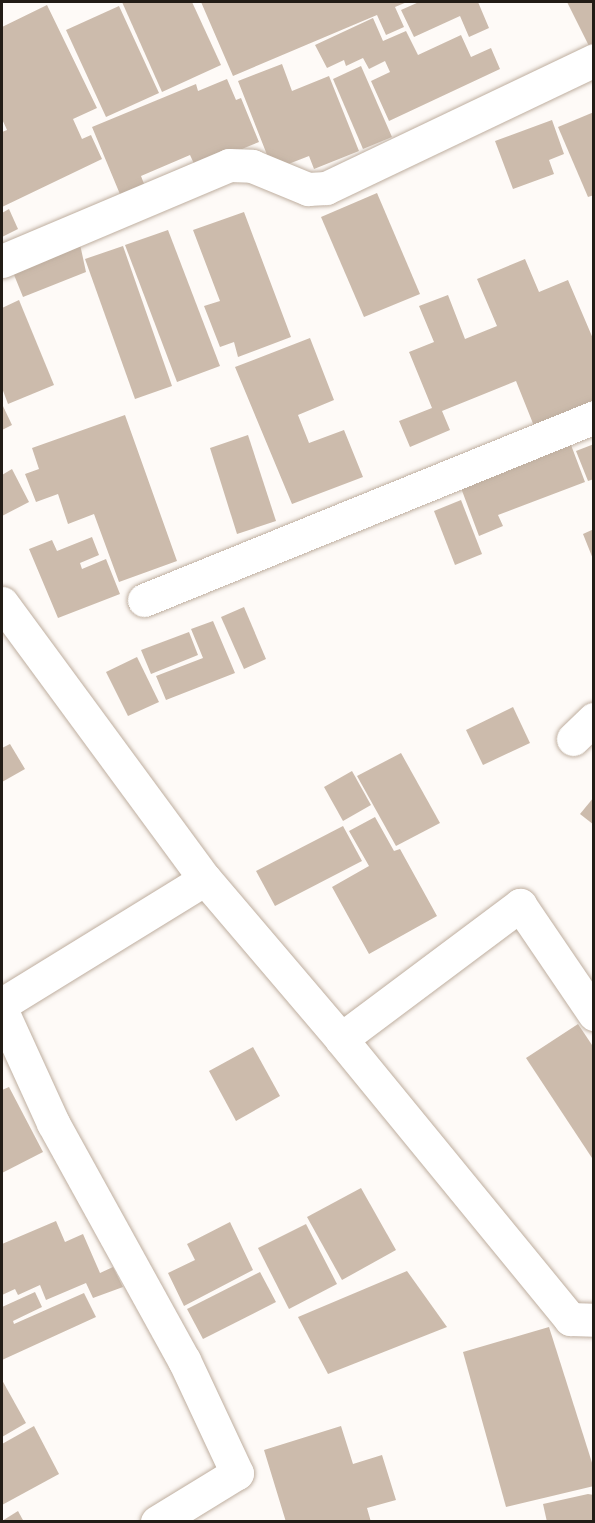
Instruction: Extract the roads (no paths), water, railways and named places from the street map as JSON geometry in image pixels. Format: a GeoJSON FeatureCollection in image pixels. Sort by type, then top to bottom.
{"type":"FeatureCollection","features":[{"type":"Feature","properties":{"kind":"street"},"geometry":{"type":"LineString","coordinates":[[2,261],[229,165],[252,166],[308,189],[326,188],[594,60]]}},
{"type":"Feature","properties":{"kind":"street"},"geometry":{"type":"LineString","coordinates":[[144,600],[594,417]]}},
{"type":"Feature","properties":{"kind":"street"},"geometry":{"type":"LineString","coordinates":[[2,603],[205,879],[342,1039],[570,1319],[594,1320]]}},
{"type":"Feature","properties":{"kind":"street"},"geometry":{"type":"LineString","coordinates":[[2,1004],[205,879]]}},
{"type":"Feature","properties":{"kind":"street"},"geometry":{"type":"LineString","coordinates":[[342,1039],[520,904],[594,1014]]}},
{"type":"Feature","properties":{"kind":"street"},"geometry":{"type":"LineString","coordinates":[[2,1011],[53,1123],[184,1360],[237,1473],[157,1521]]}}]}
